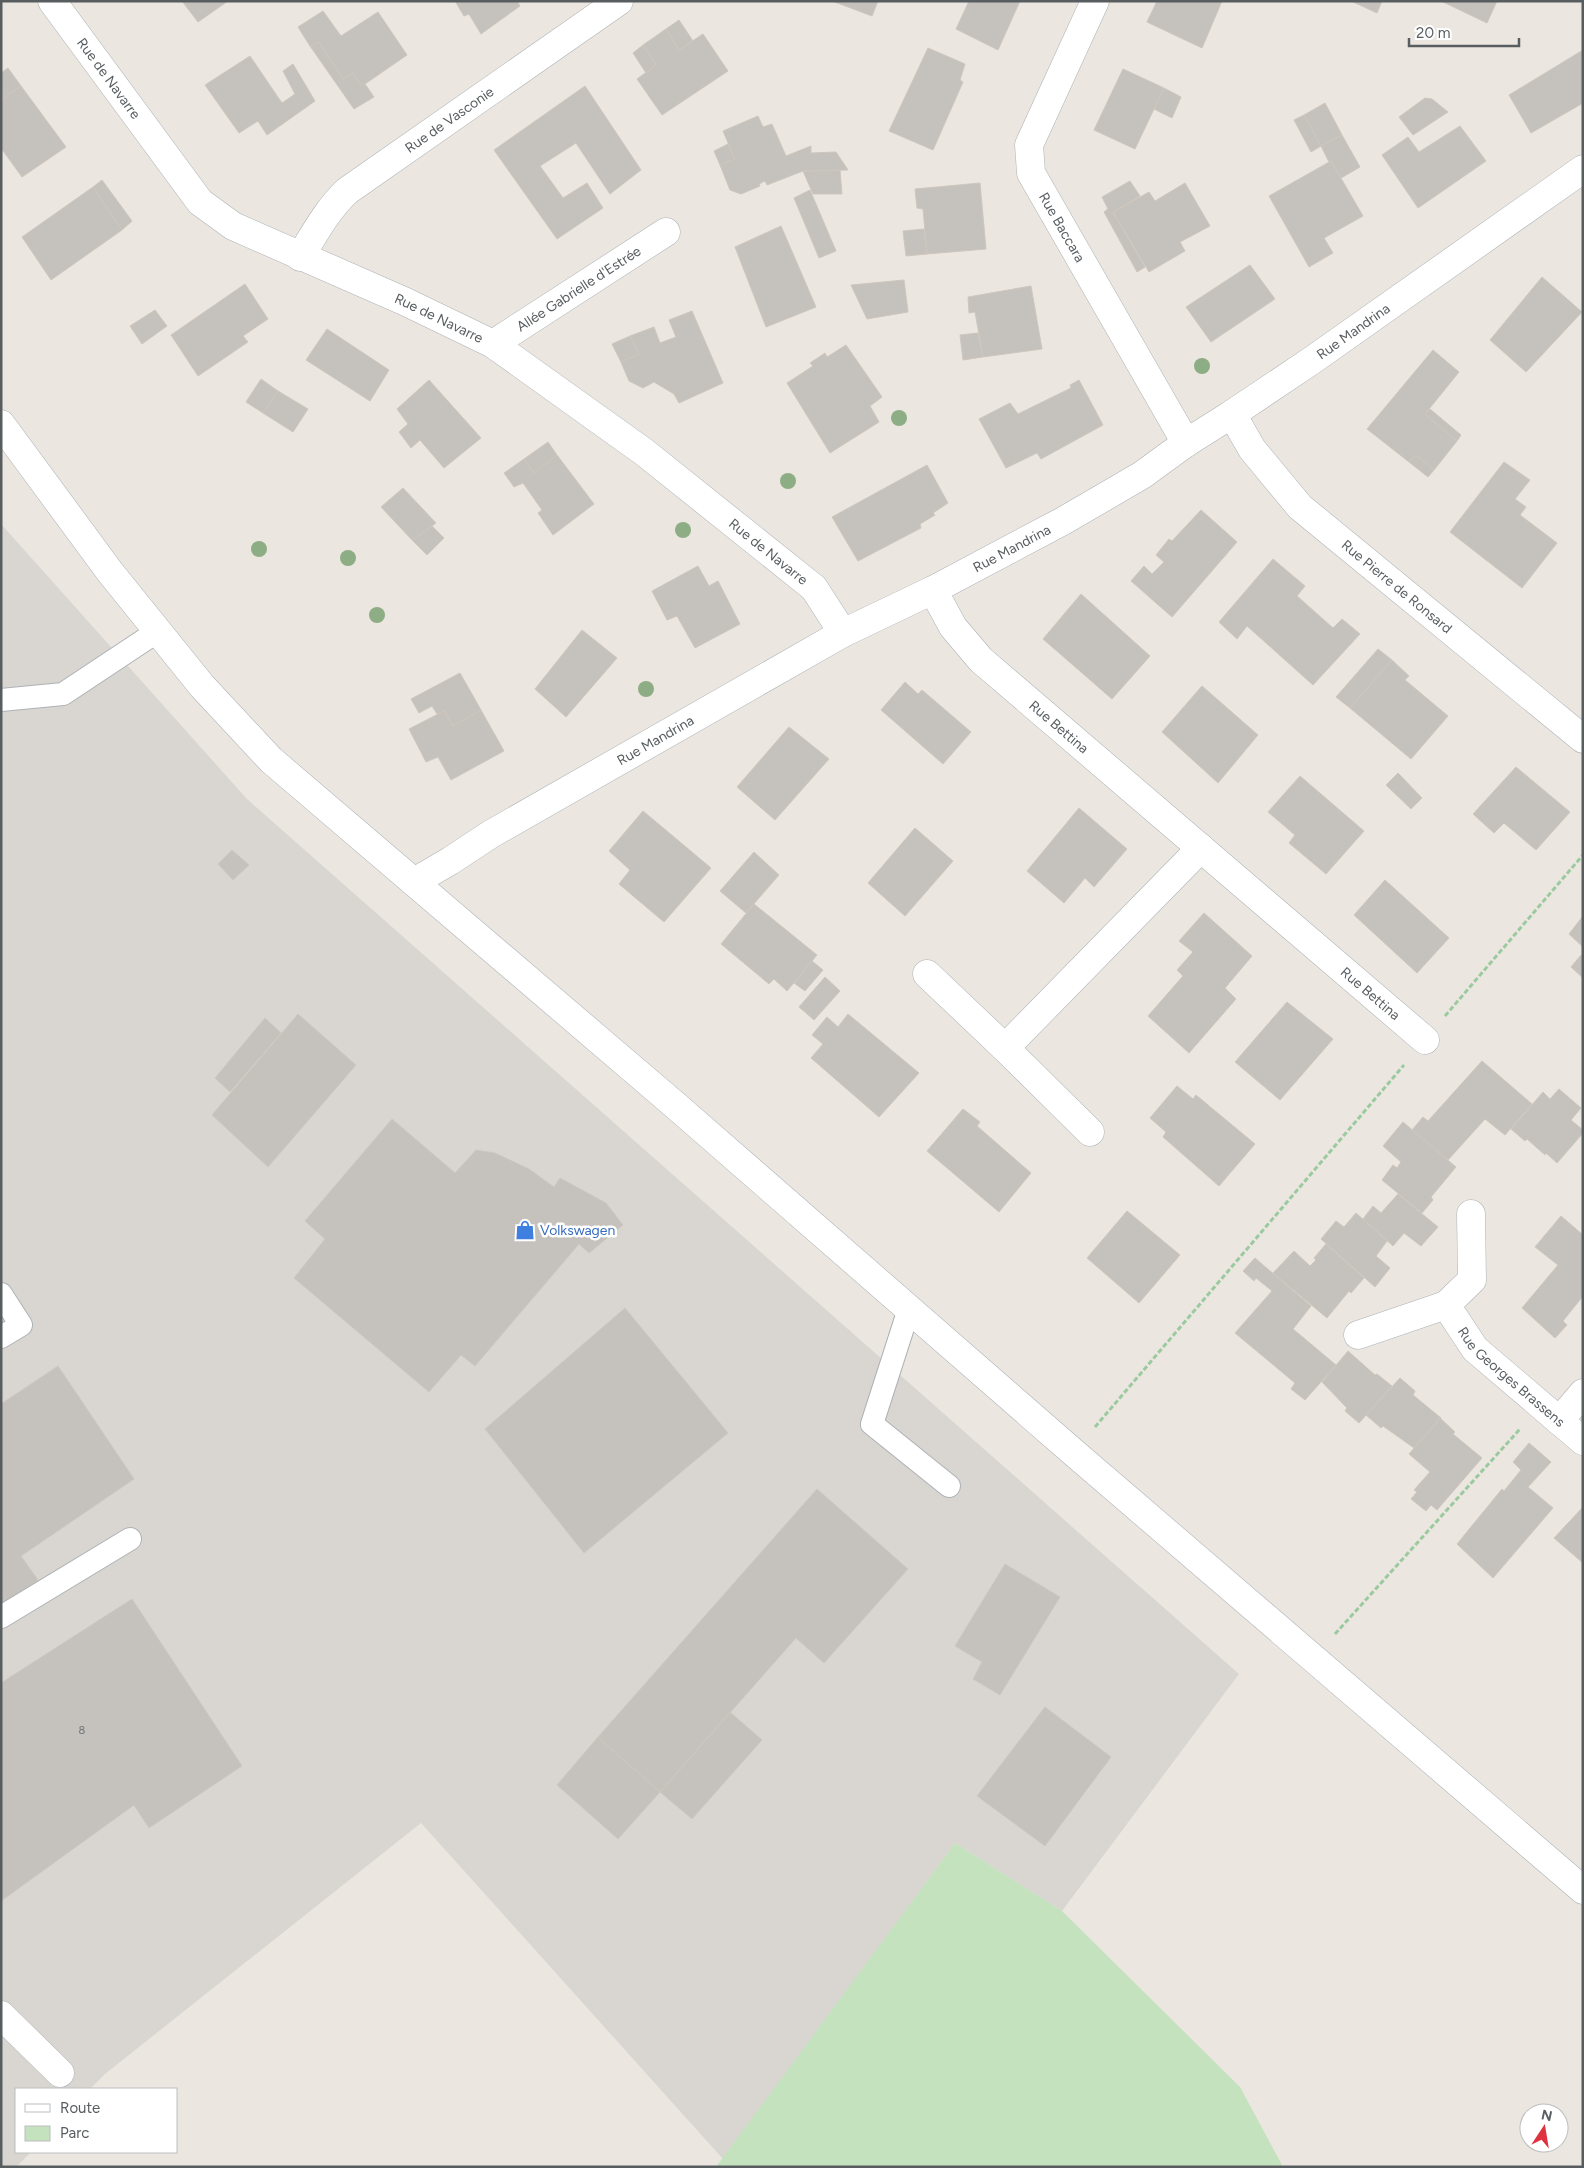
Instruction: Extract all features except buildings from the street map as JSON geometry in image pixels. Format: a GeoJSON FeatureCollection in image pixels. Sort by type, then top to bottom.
{"type":"FeatureCollection","features":[{"type":"Feature","properties":{"kind":"street","name":"Rue de Navarre"},"geometry":{"type":"LineString","coordinates":[[52,1],[200,202],[233,226],[406,302],[493,344],[644,452],[814,588],[843,634]]}},
{"type":"Feature","properties":{"kind":"street","name":"Rue de Vasconie"},"geometry":{"type":"LineString","coordinates":[[300,257],[328,211],[347,191],[619,1]]}},
{"type":"Feature","properties":{"kind":"street","name":"Rue Baccara"},"geometry":{"type":"LineString","coordinates":[[1095,1],[1029,145],[1031,173],[1186,442]]}},
{"type":"Feature","properties":{"kind":"street","name":"Rue Mandrina"},"geometry":{"type":"LineString","coordinates":[[414,882],[491,834],[843,634],[933,590],[1063,521],[1142,476],[1186,442],[1232,414],[1583,170]]}},
{"type":"Feature","properties":{"kind":"street","name":"Allée Gabrielle d'Estrée"},"geometry":{"type":"LineString","coordinates":[[493,344],[666,232]]}},
{"type":"Feature","properties":{"kind":"street","name":"Rue Pierre de Ronsard"},"geometry":{"type":"LineString","coordinates":[[1232,414],[1252,449],[1300,507],[1583,739]]}},
{"type":"Feature","properties":{"kind":"street"},"geometry":{"type":"LineString","coordinates":[[1,424],[110,572],[202,686],[271,760],[675,1105],[1073,1452],[1583,1890]]}},
{"type":"Feature","properties":{"kind":"street","name":"Rue Bettina"},"geometry":{"type":"LineString","coordinates":[[933,590],[953,626],[981,660],[1425,1040]]}},
{"type":"Feature","properties":{"kind":"street"},"geometry":{"type":"LineString","coordinates":[[1005,1048],[1201,848]]}},
{"type":"Feature","properties":{"kind":"street"},"geometry":{"type":"LineString","coordinates":[[927,974],[1090,1132]]}},
{"type":"Feature","properties":{"kind":"street"},"geometry":{"type":"LineString","coordinates":[[1358,1335],[1446,1305],[1472,1280],[1471,1214]]}},
{"type":"Feature","properties":{"kind":"street","name":"Rue Georges Brassens"},"geometry":{"type":"LineString","coordinates":[[1446,1305],[1474,1348],[1583,1441]]}},
{"type":"Feature","properties":{"kind":"street"},"geometry":{"type":"LineString","coordinates":[[1550,1413],[1583,1393]]}},
{"type":"Feature","properties":{"kind":"street"},"geometry":{"type":"LineString","coordinates":[[1,2015],[60,2073]]}},
{"type":"Feature","properties":{"kind":"lane"},"geometry":{"type":"LineString","coordinates":[[1,700],[63,694],[158,631]]}},
{"type":"Feature","properties":{"kind":"lane"},"geometry":{"type":"LineString","coordinates":[[1,1294],[21,1325],[1,1337]]}},
{"type":"Feature","properties":{"kind":"lane"},"geometry":{"type":"LineString","coordinates":[[909,1309],[872,1424],[949,1486]]}},
{"type":"Feature","properties":{"kind":"lane"},"geometry":{"type":"LineString","coordinates":[[1,1617],[130,1539]]}},
{"type":"Feature","properties":{"kind":"path"},"geometry":{"type":"LineString","coordinates":[[1073,1452],[1583,855]]}},
{"type":"Feature","properties":{"kind":"path"},"geometry":{"type":"LineString","coordinates":[[1313,1659],[1550,1413]]}},
{"type":"Feature","properties":{"kind":"shaded area"},"geometry":{"type":"Polygon","coordinates":[[[1,524],[247,799],[1239,1674],[1062,1911],[955,1843],[723,2159],[421,1823],[105,2074],[91,2088],[15,2088],[15,2153],[30,2153],[16,2167],[1,2167],[1,524]]]}},
{"type":"Feature","properties":{"kind":"green space"},"geometry":{"type":"Polygon","coordinates":[[[955,1843],[1062,1911],[1240,2087],[1283,2167],[716,2167],[955,1843]]]}},
{"type":"Feature","properties":{"kind":"place","name":"Volkswagen"},"geometry":{"type":"Point","coordinates":[525,1230]}}]}
